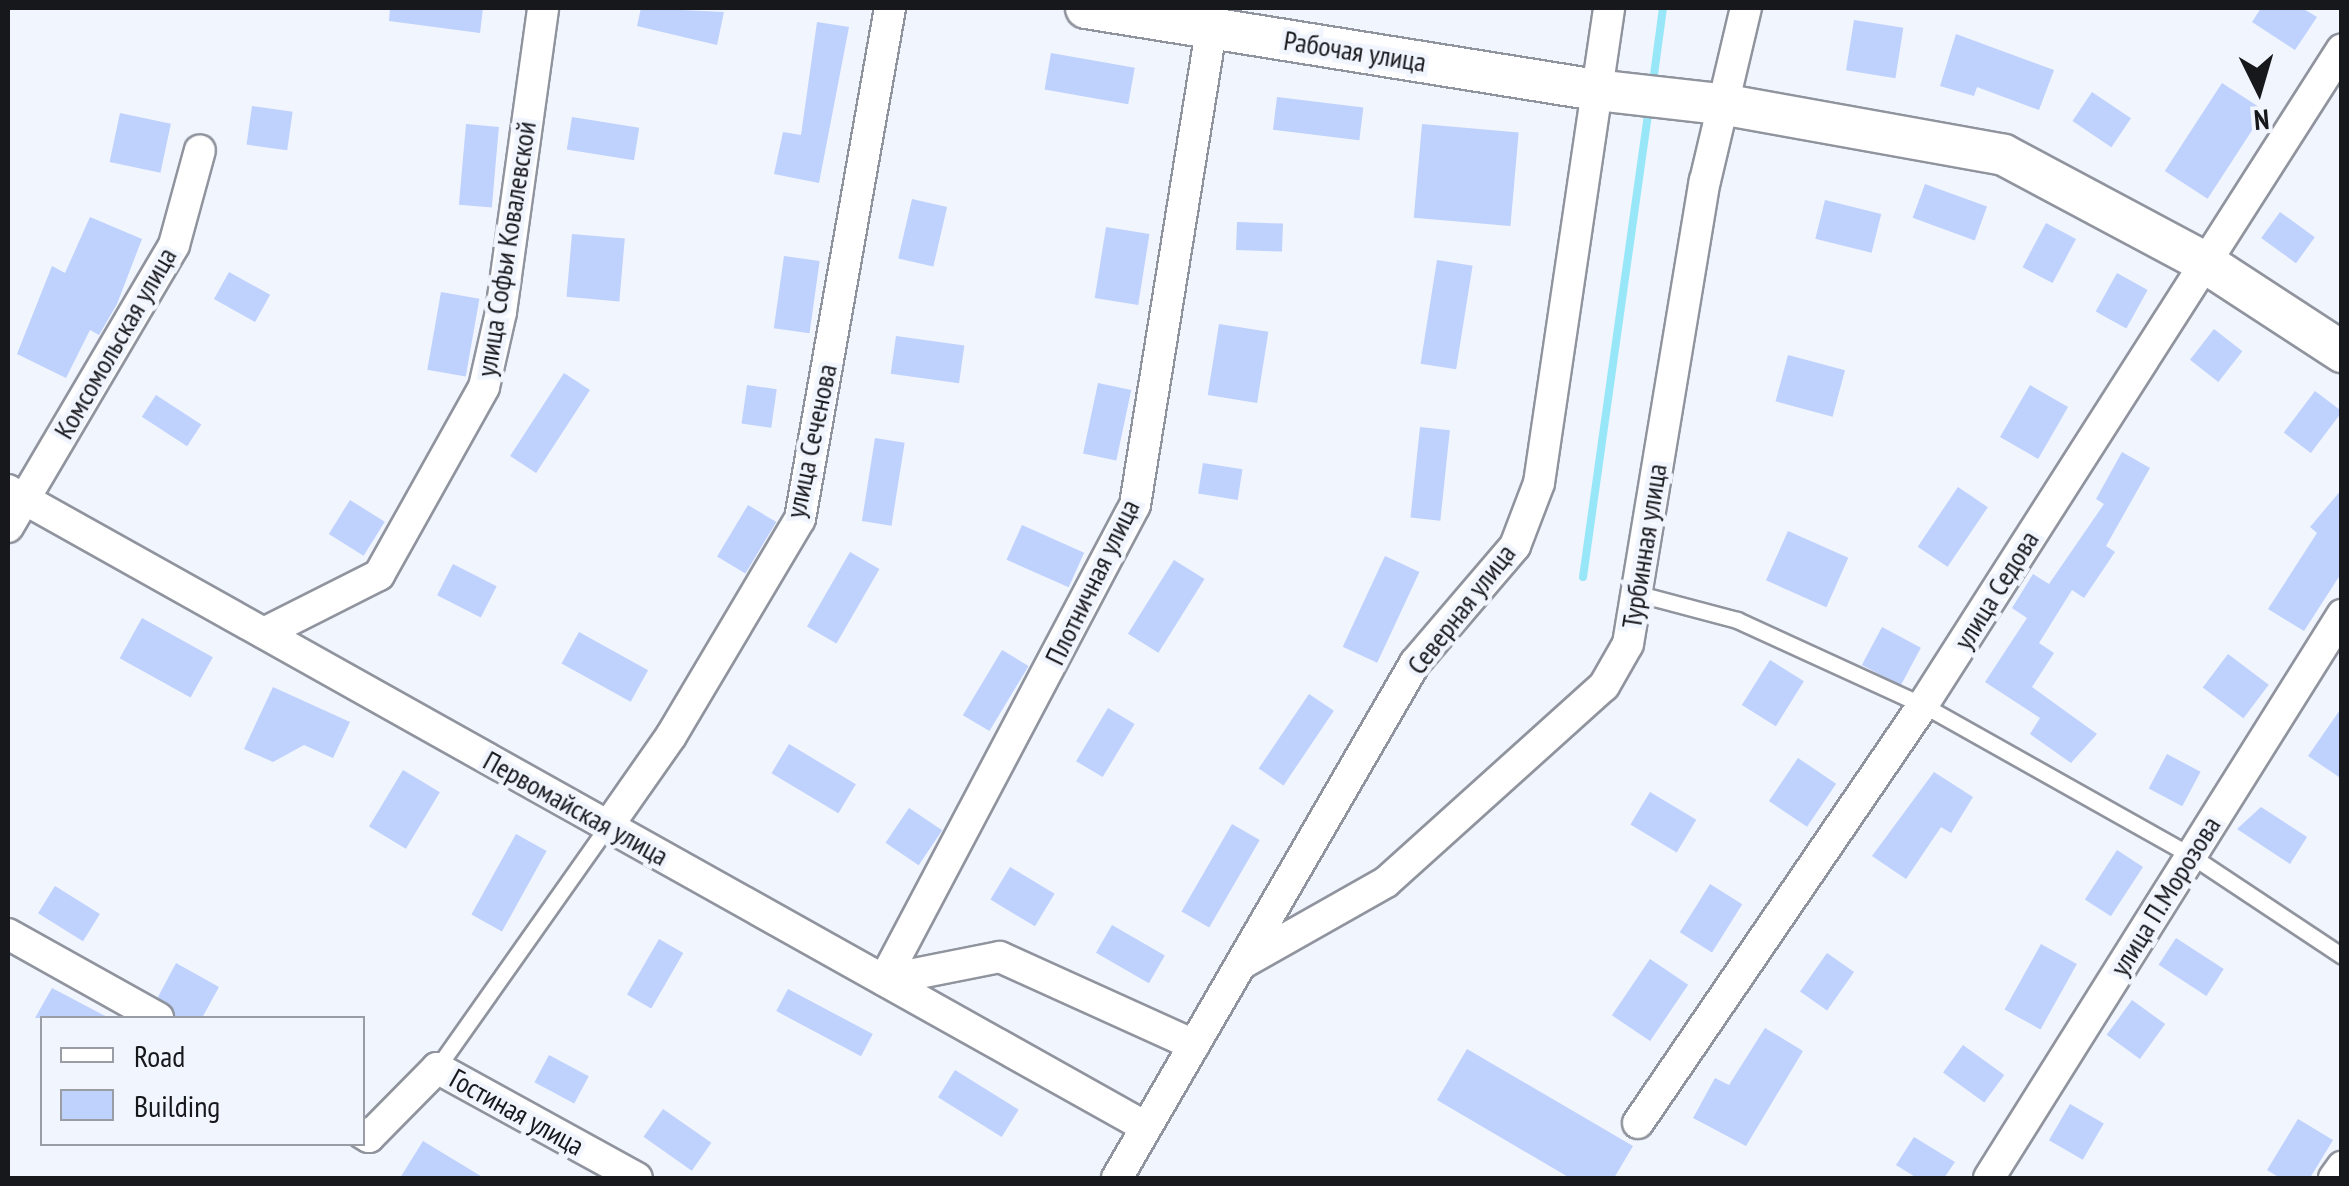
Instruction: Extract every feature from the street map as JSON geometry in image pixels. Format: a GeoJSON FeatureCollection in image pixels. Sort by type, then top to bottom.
{"type":"FeatureCollection","features":[{"type":"Feature","properties":{"kind":"street","name":"улица Софьи Ковалевской"},"geometry":{"type":"LineString","coordinates":[[264,634],[379,575],[484,387],[502,312],[543,8]]}},
{"type":"Feature","properties":{"kind":"street","name":"улица Сеченова"},"geometry":{"type":"LineString","coordinates":[[608,826],[671,736],[800,518],[890,8]]}},
{"type":"Feature","properties":{"kind":"street","name":"Рабочая улица"},"geometry":{"type":"LineString","coordinates":[[1086,8],[1610,92],[1710,103],[2004,155],[2204,262],[2342,352]]}},
{"type":"Feature","properties":{"kind":"street","name":"Северная улица"},"geometry":{"type":"LineString","coordinates":[[1117,1178],[1415,663],[1514,546],[1539,483],[1610,92],[1609,8]]}},
{"type":"Feature","properties":{"kind":"street","name":"Турбинная улица"},"geometry":{"type":"LineString","coordinates":[[1240,965],[1386,882],[1604,686],[1628,644],[1705,181],[1710,103],[1746,8]]}},
{"type":"Feature","properties":{"kind":"street","name":"Плотничная улица"},"geometry":{"type":"LineString","coordinates":[[884,980],[1135,504],[1211,28]]}},
{"type":"Feature","properties":{"kind":"street","name":"улица Седова"},"geometry":{"type":"LineString","coordinates":[[1638,1123],[1924,704],[2342,48]]}},
{"type":"Feature","properties":{"kind":"street","name":"Комсомольская улица"},"geometry":{"type":"LineString","coordinates":[[8,527],[16,495],[174,245],[200,150]]}},
{"type":"Feature","properties":{"kind":"street","name":"Первомайская улица"},"geometry":{"type":"LineString","coordinates":[[16,495],[1144,1126]]}},
{"type":"Feature","properties":{"kind":"street","name":"улица П.Морозова"},"geometry":{"type":"LineString","coordinates":[[1989,1178],[2342,615]]}},
{"type":"Feature","properties":{"kind":"street"},"geometry":{"type":"LineString","coordinates":[[8,934],[154,1016]]}},
{"type":"Feature","properties":{"kind":"street"},"geometry":{"type":"LineString","coordinates":[[884,980],[1000,956],[1194,1044]]}},
{"type":"Feature","properties":{"kind":"street","name":"Гостиная улица"},"geometry":{"type":"LineString","coordinates":[[365,1135],[369,1137],[437,1068],[637,1178]]}},
{"type":"Feature","properties":{"kind":"street"},"geometry":{"type":"LineString","coordinates":[[2334,1178],[2342,1167]]}},
{"type":"Feature","properties":{"kind":"lane"},"geometry":{"type":"LineString","coordinates":[[1635,593],[1736,620],[1924,704],[2190,855],[2342,956]]}},
{"type":"Feature","properties":{"kind":"lane"},"geometry":{"type":"LineString","coordinates":[[437,1068],[608,826]]}},
{"type":"Feature","properties":{"kind":"building"},"geometry":{"type":"Polygon","coordinates":[[[390,8],[483,8],[480,33],[389,21],[390,8]]]}},
{"type":"Feature","properties":{"kind":"building"},"geometry":{"type":"Polygon","coordinates":[[[641,8],[724,12],[717,45],[637,26],[641,8]]]}},
{"type":"Feature","properties":{"kind":"building"},"geometry":{"type":"Polygon","coordinates":[[[2261,8],[2302,8],[2317,17],[2295,50],[2252,22],[2261,8]]]}},
{"type":"Feature","properties":{"kind":"building"},"geometry":{"type":"Polygon","coordinates":[[[1854,20],[1903,28],[1895,78],[1846,70],[1854,20]]]}},
{"type":"Feature","properties":{"kind":"building"},"geometry":{"type":"Polygon","coordinates":[[[817,22],[849,27],[819,183],[774,174],[783,132],[801,135],[817,22]]]}},
{"type":"Feature","properties":{"kind":"building"},"geometry":{"type":"Polygon","coordinates":[[[1956,34],[2054,70],[2039,110],[1977,87],[1974,96],[1940,86],[1956,34]]]}},
{"type":"Feature","properties":{"kind":"building"},"geometry":{"type":"Polygon","coordinates":[[[1051,53],[1135,68],[1128,104],[1045,89],[1051,53]]]}},
{"type":"Feature","properties":{"kind":"building"},"geometry":{"type":"Polygon","coordinates":[[[2222,83],[2265,111],[2208,199],[2165,171],[2222,83]]]}},
{"type":"Feature","properties":{"kind":"building"},"geometry":{"type":"Polygon","coordinates":[[[2092,92],[2131,118],[2111,147],[2072,121],[2092,92]]]}},
{"type":"Feature","properties":{"kind":"building"},"geometry":{"type":"Polygon","coordinates":[[[1277,97],[1363,108],[1359,140],[1273,130],[1277,97]]]}},
{"type":"Feature","properties":{"kind":"building"},"geometry":{"type":"Polygon","coordinates":[[[252,106],[293,112],[287,150],[247,145],[252,106]]]}},
{"type":"Feature","properties":{"kind":"building"},"geometry":{"type":"Polygon","coordinates":[[[120,113],[171,124],[160,173],[110,162],[120,113]]]}},
{"type":"Feature","properties":{"kind":"building"},"geometry":{"type":"Polygon","coordinates":[[[572,117],[639,128],[634,160],[567,150],[572,117]]]}},
{"type":"Feature","properties":{"kind":"building"},"geometry":{"type":"Polygon","coordinates":[[[466,124],[499,127],[492,208],[459,205],[466,124]]]}},
{"type":"Feature","properties":{"kind":"building"},"geometry":{"type":"Polygon","coordinates":[[[1422,124],[1519,132],[1510,226],[1414,218],[1422,124]]]}},
{"type":"Feature","properties":{"kind":"building"},"geometry":{"type":"Polygon","coordinates":[[[1925,184],[1987,207],[1975,240],[1913,218],[1925,184]]]}},
{"type":"Feature","properties":{"kind":"building"},"geometry":{"type":"Polygon","coordinates":[[[912,199],[947,207],[933,267],[898,258],[912,199]]]}},
{"type":"Feature","properties":{"kind":"building"},"geometry":{"type":"Polygon","coordinates":[[[1825,200],[1881,214],[1872,253],[1815,239],[1825,200]]]}},
{"type":"Feature","properties":{"kind":"building"},"geometry":{"type":"Polygon","coordinates":[[[2280,212],[2315,237],[2296,263],[2261,238],[2280,212]]]}},
{"type":"Feature","properties":{"kind":"building"},"geometry":{"type":"Polygon","coordinates":[[[90,217],[142,239],[117,304],[99,335],[90,330],[66,378],[17,354],[52,266],[65,273],[90,217]]]}},
{"type":"Feature","properties":{"kind":"building"},"geometry":{"type":"Polygon","coordinates":[[[1237,222],[1283,224],[1282,252],[1236,250],[1237,222]]]}},
{"type":"Feature","properties":{"kind":"building"},"geometry":{"type":"Polygon","coordinates":[[[2046,223],[2076,239],[2053,283],[2023,267],[2046,223]]]}},
{"type":"Feature","properties":{"kind":"building"},"geometry":{"type":"Polygon","coordinates":[[[1106,227],[1149,234],[1138,305],[1095,298],[1106,227]]]}},
{"type":"Feature","properties":{"kind":"building"},"geometry":{"type":"Polygon","coordinates":[[[572,234],[625,239],[619,301],[567,297],[572,234]]]}},
{"type":"Feature","properties":{"kind":"building"},"geometry":{"type":"Polygon","coordinates":[[[784,256],[820,261],[809,333],[774,328],[784,256]]]}},
{"type":"Feature","properties":{"kind":"building"},"geometry":{"type":"Polygon","coordinates":[[[1437,260],[1473,266],[1456,369],[1421,364],[1437,260]]]}},
{"type":"Feature","properties":{"kind":"building"},"geometry":{"type":"Polygon","coordinates":[[[229,272],[270,295],[255,322],[214,299],[229,272]]]}},
{"type":"Feature","properties":{"kind":"building"},"geometry":{"type":"Polygon","coordinates":[[[2117,273],[2148,290],[2126,328],[2096,311],[2117,273]]]}},
{"type":"Feature","properties":{"kind":"building"},"geometry":{"type":"Polygon","coordinates":[[[441,292],[479,299],[466,377],[427,370],[441,292]]]}},
{"type":"Feature","properties":{"kind":"building"},"geometry":{"type":"Polygon","coordinates":[[[1219,324],[1268,332],[1257,403],[1208,395],[1219,324]]]}},
{"type":"Feature","properties":{"kind":"building"},"geometry":{"type":"Polygon","coordinates":[[[2214,329],[2242,351],[2218,382],[2190,360],[2214,329]]]}},
{"type":"Feature","properties":{"kind":"building"},"geometry":{"type":"Polygon","coordinates":[[[896,336],[964,346],[959,383],[891,374],[896,336]]]}},
{"type":"Feature","properties":{"kind":"building"},"geometry":{"type":"Polygon","coordinates":[[[1788,355],[1845,370],[1833,417],[1776,401],[1788,355]]]}},
{"type":"Feature","properties":{"kind":"building"},"geometry":{"type":"Polygon","coordinates":[[[564,373],[590,390],[536,473],[510,456],[564,373]]]}},
{"type":"Feature","properties":{"kind":"building"},"geometry":{"type":"Polygon","coordinates":[[[1098,383],[1131,390],[1116,460],[1083,453],[1098,383]]]}},
{"type":"Feature","properties":{"kind":"building"},"geometry":{"type":"Polygon","coordinates":[[[747,385],[777,389],[771,428],[742,424],[747,385]]]}},
{"type":"Feature","properties":{"kind":"building"},"geometry":{"type":"Polygon","coordinates":[[[2030,385],[2068,407],[2038,459],[2000,437],[2030,385]]]}},
{"type":"Feature","properties":{"kind":"building"},"geometry":{"type":"Polygon","coordinates":[[[2315,391],[2342,412],[2311,453],[2284,433],[2315,391]]]}},
{"type":"Feature","properties":{"kind":"building"},"geometry":{"type":"Polygon","coordinates":[[[156,395],[201,424],[187,446],[142,417],[156,395]]]}},
{"type":"Feature","properties":{"kind":"building"},"geometry":{"type":"Polygon","coordinates":[[[1420,427],[1450,430],[1440,521],[1410,518],[1420,427]]]}},
{"type":"Feature","properties":{"kind":"building"},"geometry":{"type":"Polygon","coordinates":[[[875,438],[905,443],[891,526],[862,521],[875,438]]]}},
{"type":"Feature","properties":{"kind":"building"},"geometry":{"type":"Polygon","coordinates":[[[2122,452],[2150,468],[2106,546],[2115,552],[2084,598],[2072,590],[2039,643],[2054,653],[2032,687],[2097,734],[2071,763],[2030,734],[2040,718],[1985,682],[2027,618],[2012,608],[2033,574],[2049,584],[2104,504],[2096,499],[2122,452]]]}},
{"type":"Feature","properties":{"kind":"building"},"geometry":{"type":"Polygon","coordinates":[[[1203,463],[1243,469],[1238,500],[1198,494],[1203,463]]]}},
{"type":"Feature","properties":{"kind":"building"},"geometry":{"type":"Polygon","coordinates":[[[1958,487],[1988,507],[1948,567],[1918,547],[1958,487]]]}},
{"type":"Feature","properties":{"kind":"building"},"geometry":{"type":"Polygon","coordinates":[[[2342,489],[2342,572],[2304,631],[2268,609],[2317,533],[2310,527],[2342,489]]]}},
{"type":"Feature","properties":{"kind":"building"},"geometry":{"type":"Polygon","coordinates":[[[350,500],[385,522],[364,556],[329,534],[350,500]]]}},
{"type":"Feature","properties":{"kind":"building"},"geometry":{"type":"Polygon","coordinates":[[[748,505],[776,522],[745,573],[717,556],[748,505]]]}},
{"type":"Feature","properties":{"kind":"building"},"geometry":{"type":"Polygon","coordinates":[[[1022,525],[1084,553],[1069,587],[1007,560],[1022,525]]]}},
{"type":"Feature","properties":{"kind":"building"},"geometry":{"type":"Polygon","coordinates":[[[1788,531],[1848,558],[1826,607],[1766,580],[1788,531]]]}},
{"type":"Feature","properties":{"kind":"building"},"geometry":{"type":"Polygon","coordinates":[[[850,552],[879,569],[836,643],[807,626],[850,552]]]}},
{"type":"Feature","properties":{"kind":"building"},"geometry":{"type":"Polygon","coordinates":[[[1385,556],[1419,572],[1377,663],[1343,647],[1385,556]]]}},
{"type":"Feature","properties":{"kind":"building"},"geometry":{"type":"Polygon","coordinates":[[[1174,560],[1205,579],[1158,653],[1128,634],[1174,560]]]}},
{"type":"Feature","properties":{"kind":"building"},"geometry":{"type":"Polygon","coordinates":[[[453,564],[497,586],[481,617],[437,595],[453,564]]]}},
{"type":"Feature","properties":{"kind":"building"},"geometry":{"type":"Polygon","coordinates":[[[142,618],[213,657],[191,698],[120,658],[142,618]]]}},
{"type":"Feature","properties":{"kind":"building"},"geometry":{"type":"Polygon","coordinates":[[[1882,627],[1921,648],[1901,686],[1862,665],[1882,627]]]}},
{"type":"Feature","properties":{"kind":"building"},"geometry":{"type":"Polygon","coordinates":[[[579,632],[648,670],[631,702],[562,663],[579,632]]]}},
{"type":"Feature","properties":{"kind":"building"},"geometry":{"type":"Polygon","coordinates":[[[1002,650],[1029,666],[989,731],[963,715],[1002,650]]]}},
{"type":"Feature","properties":{"kind":"building"},"geometry":{"type":"Polygon","coordinates":[[[2228,654],[2269,685],[2243,718],[2203,688],[2228,654]]]}},
{"type":"Feature","properties":{"kind":"building"},"geometry":{"type":"Polygon","coordinates":[[[1770,660],[1804,681],[1776,726],[1742,705],[1770,660]]]}},
{"type":"Feature","properties":{"kind":"building"},"geometry":{"type":"Polygon","coordinates":[[[273,687],[350,722],[333,758],[304,745],[273,762],[244,749],[273,687]]]}},
{"type":"Feature","properties":{"kind":"building"},"geometry":{"type":"Polygon","coordinates":[[[1309,694],[1334,711],[1284,785],[1259,769],[1309,694]]]}},
{"type":"Feature","properties":{"kind":"building"},"geometry":{"type":"Polygon","coordinates":[[[2342,707],[2342,779],[2308,756],[2342,707]]]}},
{"type":"Feature","properties":{"kind":"building"},"geometry":{"type":"Polygon","coordinates":[[[1108,708],[1135,724],[1103,777],[1076,761],[1108,708]]]}},
{"type":"Feature","properties":{"kind":"building"},"geometry":{"type":"Polygon","coordinates":[[[789,744],[856,784],[838,813],[771,773],[789,744]]]}},
{"type":"Feature","properties":{"kind":"building"},"geometry":{"type":"Polygon","coordinates":[[[2167,754],[2201,772],[2182,806],[2149,788],[2167,754]]]}},
{"type":"Feature","properties":{"kind":"building"},"geometry":{"type":"Polygon","coordinates":[[[1798,758],[1836,784],[1807,827],[1769,801],[1798,758]]]}},
{"type":"Feature","properties":{"kind":"building"},"geometry":{"type":"Polygon","coordinates":[[[403,770],[440,792],[406,849],[369,827],[403,770]]]}},
{"type":"Feature","properties":{"kind":"building"},"geometry":{"type":"Polygon","coordinates":[[[1934,772],[1973,797],[1951,833],[1941,827],[1906,879],[1872,856],[1934,772]]]}},
{"type":"Feature","properties":{"kind":"building"},"geometry":{"type":"Polygon","coordinates":[[[1650,792],[1696,820],[1677,852],[1630,825],[1650,792]]]}},
{"type":"Feature","properties":{"kind":"building"},"geometry":{"type":"Polygon","coordinates":[[[2261,807],[2307,837],[2290,864],[2237,829],[2261,807]]]}},
{"type":"Feature","properties":{"kind":"building"},"geometry":{"type":"Polygon","coordinates":[[[909,808],[942,830],[919,865],[886,843],[909,808]]]}},
{"type":"Feature","properties":{"kind":"building"},"geometry":{"type":"Polygon","coordinates":[[[1232,824],[1260,840],[1209,927],[1182,911],[1232,824]]]}},
{"type":"Feature","properties":{"kind":"building"},"geometry":{"type":"Polygon","coordinates":[[[516,834],[547,851],[502,931],[471,914],[516,834]]]}},
{"type":"Feature","properties":{"kind":"building"},"geometry":{"type":"Polygon","coordinates":[[[2117,850],[2143,867],[2111,916],[2085,899],[2117,850]]]}},
{"type":"Feature","properties":{"kind":"building"},"geometry":{"type":"Polygon","coordinates":[[[1010,867],[1055,894],[1035,926],[990,900],[1010,867]]]}},
{"type":"Feature","properties":{"kind":"building"},"geometry":{"type":"Polygon","coordinates":[[[1710,884],[1742,904],[1712,952],[1680,932],[1710,884]]]}},
{"type":"Feature","properties":{"kind":"building"},"geometry":{"type":"Polygon","coordinates":[[[55,886],[100,914],[83,941],[38,913],[55,886]]]}},
{"type":"Feature","properties":{"kind":"building"},"geometry":{"type":"Polygon","coordinates":[[[1112,925],[1165,956],[1149,983],[1096,953],[1112,925]]]}},
{"type":"Feature","properties":{"kind":"building"},"geometry":{"type":"Polygon","coordinates":[[[2176,938],[2224,969],[2206,996],[2159,965],[2176,938]]]}},
{"type":"Feature","properties":{"kind":"building"},"geometry":{"type":"Polygon","coordinates":[[[659,939],[683,953],[651,1008],[627,994],[659,939]]]}},
{"type":"Feature","properties":{"kind":"building"},"geometry":{"type":"Polygon","coordinates":[[[2041,944],[2077,964],[2040,1029],[2005,1010],[2041,944]]]}},
{"type":"Feature","properties":{"kind":"building"},"geometry":{"type":"Polygon","coordinates":[[[1827,953],[1854,972],[1827,1010],[1800,992],[1827,953]]]}},
{"type":"Feature","properties":{"kind":"building"},"geometry":{"type":"Polygon","coordinates":[[[1650,959],[1688,985],[1650,1041],[1612,1015],[1650,959]]]}},
{"type":"Feature","properties":{"kind":"building"},"geometry":{"type":"Polygon","coordinates":[[[176,963],[219,987],[203,1016],[175,1016],[158,997],[176,963]]]}},
{"type":"Feature","properties":{"kind":"building"},"geometry":{"type":"Polygon","coordinates":[[[52,988],[105,1016],[40,1016],[35,1018],[52,988]]]}},
{"type":"Feature","properties":{"kind":"building"},"geometry":{"type":"Polygon","coordinates":[[[788,989],[873,1034],[861,1056],[776,1011],[788,989]]]}},
{"type":"Feature","properties":{"kind":"building"},"geometry":{"type":"Polygon","coordinates":[[[2132,1000],[2165,1024],[2140,1059],[2107,1035],[2132,1000]]]}},
{"type":"Feature","properties":{"kind":"building"},"geometry":{"type":"Polygon","coordinates":[[[1765,1028],[1803,1051],[1746,1146],[1693,1118],[1715,1078],[1729,1085],[1765,1028]]]}},
{"type":"Feature","properties":{"kind":"building"},"geometry":{"type":"Polygon","coordinates":[[[1963,1045],[2004,1075],[1984,1102],[1943,1073],[1963,1045]]]}},
{"type":"Feature","properties":{"kind":"building"},"geometry":{"type":"Polygon","coordinates":[[[1467,1049],[1633,1146],[1614,1178],[1570,1178],[1437,1100],[1467,1049]]]}},
{"type":"Feature","properties":{"kind":"building"},"geometry":{"type":"Polygon","coordinates":[[[549,1055],[589,1076],[574,1103],[534,1082],[549,1055]]]}},
{"type":"Feature","properties":{"kind":"building"},"geometry":{"type":"Polygon","coordinates":[[[955,1070],[1019,1110],[1002,1137],[938,1097],[955,1070]]]}},
{"type":"Feature","properties":{"kind":"building"},"geometry":{"type":"Polygon","coordinates":[[[2070,1104],[2104,1124],[2083,1160],[2049,1140],[2070,1104]]]}},
{"type":"Feature","properties":{"kind":"building"},"geometry":{"type":"Polygon","coordinates":[[[663,1109],[711,1143],[692,1171],[643,1137],[663,1109]]]}},
{"type":"Feature","properties":{"kind":"building"},"geometry":{"type":"Polygon","coordinates":[[[2298,1119],[2333,1140],[2310,1178],[2280,1178],[2267,1170],[2298,1119]]]}},
{"type":"Feature","properties":{"kind":"building"},"geometry":{"type":"Polygon","coordinates":[[[1914,1137],[1955,1162],[1944,1178],[1917,1178],[1896,1165],[1914,1137]]]}},
{"type":"Feature","properties":{"kind":"building"},"geometry":{"type":"Polygon","coordinates":[[[423,1141],[484,1178],[400,1178],[423,1141]]]}},
{"type":"Feature","properties":{"kind":"waterway"},"geometry":{"type":"LineString","coordinates":[[1653,82],[1663,8]]}},
{"type":"Feature","properties":{"kind":"waterway"},"geometry":{"type":"LineString","coordinates":[[1583,577],[1649,106]]}}]}
